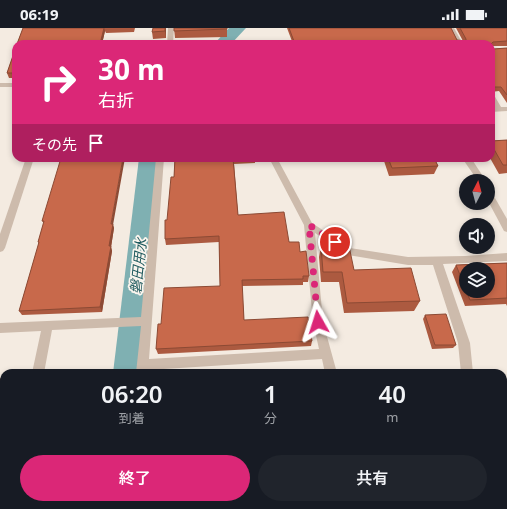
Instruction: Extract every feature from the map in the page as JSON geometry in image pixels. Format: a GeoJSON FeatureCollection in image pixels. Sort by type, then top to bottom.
{"type":"FeatureCollection","features":[{"type":"Feature","properties":{"kind":"street"},"geometry":{"type":"LineString","coordinates":[[170,40],[171,28]]}},
{"type":"Feature","properties":{"kind":"street"},"geometry":{"type":"LineString","coordinates":[[451,28],[458,40]]}},
{"type":"Feature","properties":{"kind":"street"},"geometry":{"type":"LineString","coordinates":[[0,85],[12,84]]}},
{"type":"Feature","properties":{"kind":"street"},"geometry":{"type":"LineString","coordinates":[[495,109],[507,109]]}},
{"type":"Feature","properties":{"kind":"street"},"geometry":{"type":"LineString","coordinates":[[0,248],[29,162]]}},
{"type":"Feature","properties":{"kind":"street"},"geometry":{"type":"LineString","coordinates":[[160,162],[142,369],[326,354]]}},
{"type":"Feature","properties":{"kind":"street"},"geometry":{"type":"LineString","coordinates":[[275,162],[309,225],[318,322],[329,369]]}},
{"type":"Feature","properties":{"kind":"street"},"geometry":{"type":"LineString","coordinates":[[469,162],[478,174]]}},
{"type":"Feature","properties":{"kind":"street"},"geometry":{"type":"LineString","coordinates":[[495,206],[507,228]]}},
{"type":"Feature","properties":{"kind":"street"},"geometry":{"type":"LineString","coordinates":[[309,225],[348,251],[408,261],[507,257]]}},
{"type":"Feature","properties":{"kind":"street"},"geometry":{"type":"LineString","coordinates":[[437,261],[464,343],[467,369]]}},
{"type":"Feature","properties":{"kind":"street"},"geometry":{"type":"LineString","coordinates":[[0,328],[146,321]]}},
{"type":"Feature","properties":{"kind":"street"},"geometry":{"type":"LineString","coordinates":[[39,369],[48,325]]}},
{"type":"Feature","properties":{"kind":"building"},"geometry":{"type":"Polygon","coordinates":[[[23,28],[104,28],[101,40],[18,40],[23,28]]]}},
{"type":"Feature","properties":{"kind":"building"},"geometry":{"type":"Polygon","coordinates":[[[153,28],[165,28],[165,31],[152,32],[153,28]]]}},
{"type":"Feature","properties":{"kind":"building"},"geometry":{"type":"Polygon","coordinates":[[[174,28],[227,28],[227,29],[174,31],[174,28]]]}},
{"type":"Feature","properties":{"kind":"building"},"geometry":{"type":"Polygon","coordinates":[[[289,28],[451,28],[457,40],[294,40],[289,28]]]}},
{"type":"Feature","properties":{"kind":"building"},"geometry":{"type":"Polygon","coordinates":[[[460,28],[507,28],[507,41],[466,40],[460,28]]]}},
{"type":"Feature","properties":{"kind":"building"},"geometry":{"type":"Polygon","coordinates":[[[507,48],[507,95],[501,87],[495,87],[495,49],[507,48]]]}},
{"type":"Feature","properties":{"kind":"building"},"geometry":{"type":"Polygon","coordinates":[[[12,59],[12,73],[7,73],[12,59]]]}},
{"type":"Feature","properties":{"kind":"building"},"geometry":{"type":"Polygon","coordinates":[[[507,140],[507,165],[503,165],[495,151],[495,141],[507,140]]]}},
{"type":"Feature","properties":{"kind":"building"},"geometry":{"type":"Polygon","coordinates":[[[60,162],[122,162],[111,224],[113,224],[109,246],[111,246],[100,307],[19,311],[39,242],[44,221],[42,221],[60,162]]]}},
{"type":"Feature","properties":{"kind":"building"},"geometry":{"type":"Polygon","coordinates":[[[175,162],[233,162],[238,215],[284,212],[289,242],[299,242],[300,252],[306,251],[309,276],[303,276],[303,279],[242,280],[244,320],[308,317],[312,341],[156,349],[158,324],[161,324],[164,288],[220,286],[219,236],[165,239],[165,220],[167,220],[171,177],[174,177],[175,162]]]}},
{"type":"Feature","properties":{"kind":"building"},"geometry":{"type":"Polygon","coordinates":[[[390,162],[436,162],[438,166],[392,168],[390,162]]]}},
{"type":"Feature","properties":{"kind":"building"},"geometry":{"type":"Polygon","coordinates":[[[321,246],[349,246],[354,270],[411,268],[420,301],[347,303],[342,272],[323,272],[321,246]]]}},
{"type":"Feature","properties":{"kind":"building"},"geometry":{"type":"Polygon","coordinates":[[[495,263],[507,263],[507,298],[470,300],[469,298],[495,298],[495,263]]]}},
{"type":"Feature","properties":{"kind":"building"},"geometry":{"type":"Polygon","coordinates":[[[456,265],[459,265],[459,272],[456,265]]]}},
{"type":"Feature","properties":{"kind":"building"},"geometry":{"type":"Polygon","coordinates":[[[446,314],[456,345],[435,345],[425,315],[446,314]]]}},
{"type":"Feature","properties":{"kind":"waterway","name":"磐田用水"},"geometry":{"type":"LineString","coordinates":[[226,40],[238,28]]}},
{"type":"Feature","properties":{"kind":"waterway","name":"磐田用水"},"geometry":{"type":"LineString","coordinates":[[127,369],[149,162]]}},
{"type":"Feature","properties":{"kind":"route"},"geometry":{"type":"LineString","coordinates":[[318,322],[309,225],[335,242]]}}]}
